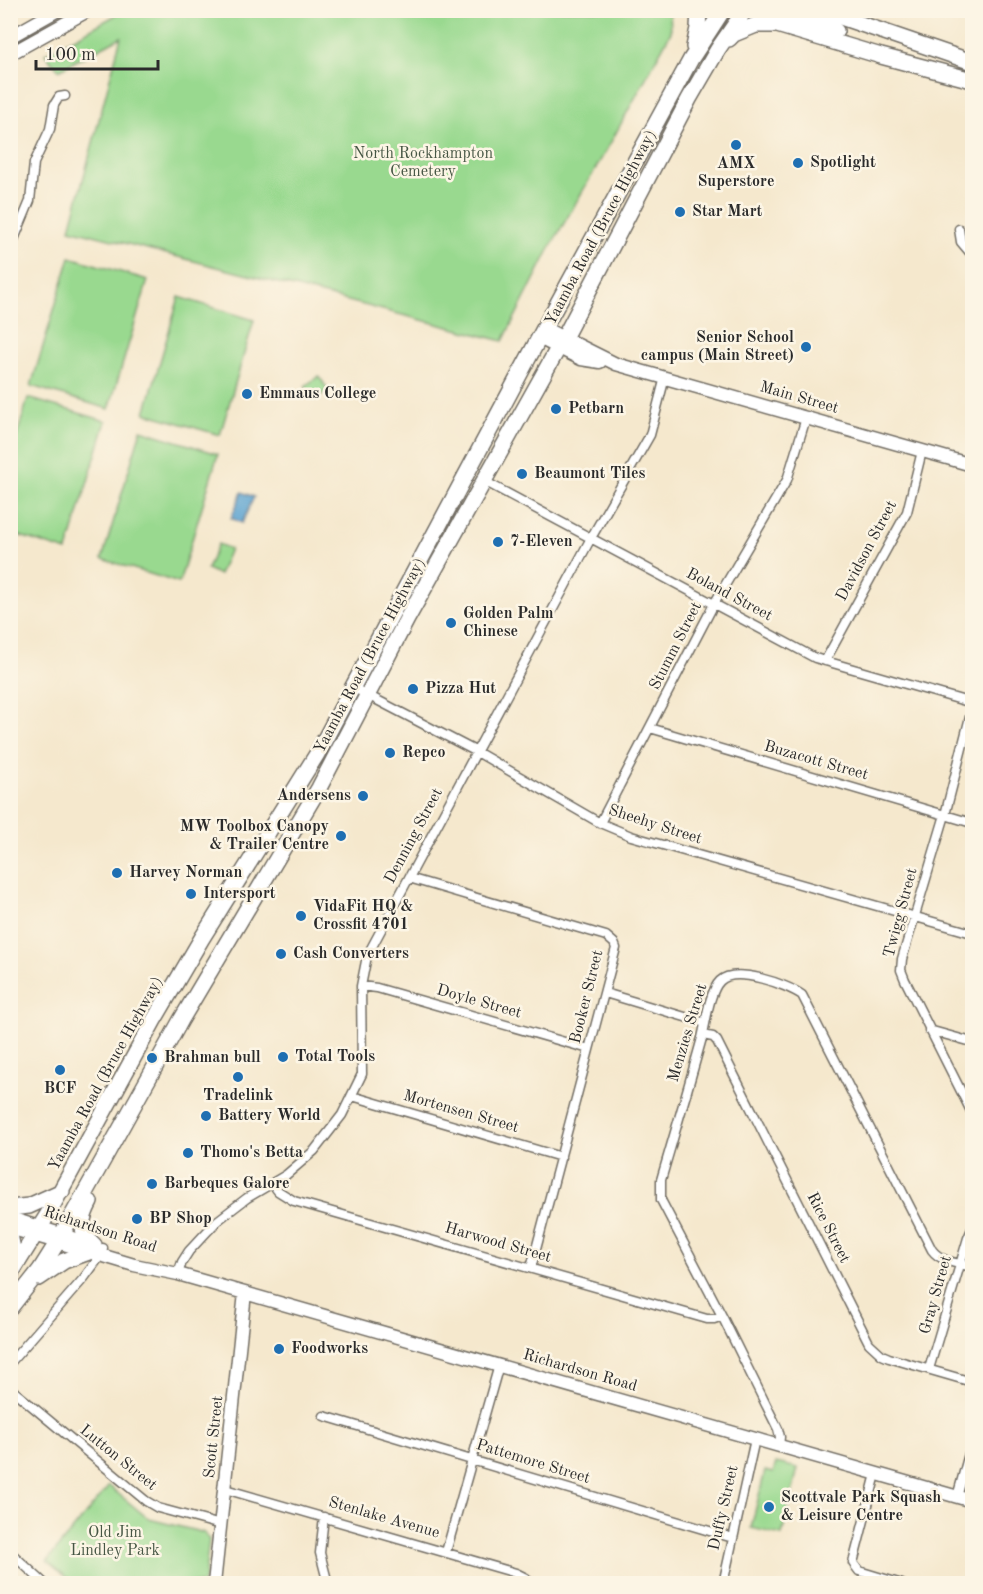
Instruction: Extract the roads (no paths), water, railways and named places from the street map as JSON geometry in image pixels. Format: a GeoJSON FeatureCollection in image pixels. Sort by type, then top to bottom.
{"type":"FeatureCollection","features":[{"type":"Feature","properties":{"kind":"highway"},"geometry":{"type":"LineString","coordinates":[[691,59],[697,35],[699,10]]}},
{"type":"Feature","properties":{"kind":"highway","name":"Yaamba Road (Bruce Highway)"},"geometry":{"type":"LineString","coordinates":[[10,1275],[62,1191],[154,1020],[208,928],[316,754],[541,333],[691,59],[723,10]]}},
{"type":"Feature","properties":{"kind":"highway","name":"Yaamba Road (Bruce Highway)"},"geometry":{"type":"LineString","coordinates":[[10,1308],[25,1290],[59,1239],[187,1011],[319,788],[407,619],[561,344],[668,138],[718,49],[744,10]]}},
{"type":"Feature","properties":{"kind":"highway"},"geometry":{"type":"LineString","coordinates":[[775,10],[972,79]]}},
{"type":"Feature","properties":{"kind":"highway"},"geometry":{"type":"LineString","coordinates":[[820,10],[972,62]]}},
{"type":"Feature","properties":{"kind":"highway"},"geometry":{"type":"LineString","coordinates":[[718,49],[734,34],[744,29],[756,25],[777,25],[881,56],[972,79]]}},
{"type":"Feature","properties":{"kind":"highway"},"geometry":{"type":"LineString","coordinates":[[25,1290],[57,1265],[75,1256],[97,1250],[86,1236],[82,1227],[82,1217],[112,1160],[118,1144],[117,1137]]}},
{"type":"Feature","properties":{"kind":"highway"},"geometry":{"type":"LineString","coordinates":[[10,1208],[30,1206],[62,1191]]}},
{"type":"Feature","properties":{"kind":"highway"},"geometry":{"type":"LineString","coordinates":[[10,1234],[14,1249],[10,1262]]}},
{"type":"Feature","properties":{"kind":"main road"},"geometry":{"type":"LineString","coordinates":[[10,37],[58,10]]}},
{"type":"Feature","properties":{"kind":"main road"},"geometry":{"type":"LineString","coordinates":[[10,54],[89,10]]}},
{"type":"Feature","properties":{"kind":"main road","name":"Main Street"},"geometry":{"type":"LineString","coordinates":[[541,333],[561,344],[616,364],[972,465]]}},
{"type":"Feature","properties":{"kind":"main road","name":"Richardson Road"},"geometry":{"type":"LineString","coordinates":[[10,1218],[38,1232],[59,1239],[97,1250],[136,1257],[178,1274],[972,1501]]}},
{"type":"Feature","properties":{"kind":"main road","name":"Richardson Road"},"geometry":{"type":"LineString","coordinates":[[10,1228],[38,1232]]}},
{"type":"Feature","properties":{"kind":"main road","name":"Scott Street"},"geometry":{"type":"LineString","coordinates":[[214,1584],[245,1293]]}},
{"type":"Feature","properties":{"kind":"street"},"geometry":{"type":"LineString","coordinates":[[10,249],[30,201],[32,165],[50,129],[54,105],[59,97],[65,96]]}},
{"type":"Feature","properties":{"kind":"street"},"geometry":{"type":"LineString","coordinates":[[959,230],[961,242],[972,255]]}},
{"type":"Feature","properties":{"kind":"street","name":"Denning Street"},"geometry":{"type":"LineString","coordinates":[[178,1274],[189,1251],[217,1221],[247,1198],[286,1175],[314,1151],[334,1126],[352,1096],[362,1074],[361,986],[367,956],[591,538],[650,435],[665,377]]}},
{"type":"Feature","properties":{"kind":"street","name":"Stumm Street"},"geometry":{"type":"LineString","coordinates":[[600,823],[714,604],[787,480],[806,418]]}},
{"type":"Feature","properties":{"kind":"street","name":"Davidson Street"},"geometry":{"type":"LineString","coordinates":[[825,661],[907,512],[922,451]]}},
{"type":"Feature","properties":{"kind":"street","name":"Boland Street"},"geometry":{"type":"LineString","coordinates":[[484,481],[815,658],[972,703]]}},
{"type":"Feature","properties":{"kind":"street","name":"Sheehy Street"},"geometry":{"type":"LineString","coordinates":[[352,687],[477,752],[600,823],[631,836],[972,933]]}},
{"type":"Feature","properties":{"kind":"street","name":"Twigg Street"},"geometry":{"type":"LineString","coordinates":[[972,709],[945,815],[913,917],[901,969],[929,1030],[972,1113]]}},
{"type":"Feature","properties":{"kind":"street","name":"Buzacott Street"},"geometry":{"type":"LineString","coordinates":[[650,728],[972,823]]}},
{"type":"Feature","properties":{"kind":"street","name":"Booker Street"},"geometry":{"type":"LineString","coordinates":[[409,878],[606,936],[616,948],[531,1268]]}},
{"type":"Feature","properties":{"kind":"street","name":"Menzies Street"},"geometry":{"type":"LineString","coordinates":[[779,1446],[778,1429],[661,1200],[661,1180],[719,981],[740,974],[790,987],[802,995],[932,1250],[943,1260],[972,1267]]}},
{"type":"Feature","properties":{"kind":"street","name":"Doyle Street"},"geometry":{"type":"LineString","coordinates":[[361,986],[376,988],[589,1049]]}},
{"type":"Feature","properties":{"kind":"street"},"geometry":{"type":"LineString","coordinates":[[605,993],[705,1023]]}},
{"type":"Feature","properties":{"kind":"street"},"geometry":{"type":"LineString","coordinates":[[929,1030],[972,1042]]}},
{"type":"Feature","properties":{"kind":"street","name":"Rice Street"},"geometry":{"type":"LineString","coordinates":[[703,1035],[713,1037],[717,1041],[869,1343],[882,1355],[972,1382]]}},
{"type":"Feature","properties":{"kind":"street","name":"Mortensen Street"},"geometry":{"type":"LineString","coordinates":[[352,1096],[561,1157]]}},
{"type":"Feature","properties":{"kind":"street","name":"Harwood Street"},"geometry":{"type":"LineString","coordinates":[[272,1183],[278,1191],[294,1201],[707,1319],[722,1316]]}},
{"type":"Feature","properties":{"kind":"street","name":"Gray Street"},"geometry":{"type":"LineString","coordinates":[[929,1369],[972,1230]]}},
{"type":"Feature","properties":{"kind":"street"},"geometry":{"type":"LineString","coordinates":[[10,1363],[97,1250]]}},
{"type":"Feature","properties":{"kind":"street"},"geometry":{"type":"LineString","coordinates":[[446,1552],[498,1365]]}},
{"type":"Feature","properties":{"kind":"street","name":"Lutton Street"},"geometry":{"type":"LineString","coordinates":[[10,1388],[146,1501],[158,1508],[221,1525]]}},
{"type":"Feature","properties":{"kind":"street","name":"Pattemore Street"},"geometry":{"type":"LineString","coordinates":[[324,1416],[733,1538]]}},
{"type":"Feature","properties":{"kind":"street","name":"Duffy Street"},"geometry":{"type":"LineString","coordinates":[[723,1584],[754,1439]]}},
{"type":"Feature","properties":{"kind":"street"},"geometry":{"type":"LineString","coordinates":[[957,1497],[972,1443]]}},
{"type":"Feature","properties":{"kind":"street"},"geometry":{"type":"LineString","coordinates":[[876,1474],[853,1563],[859,1571],[902,1584]]}},
{"type":"Feature","properties":{"kind":"street","name":"Stenlake Avenue"},"geometry":{"type":"LineString","coordinates":[[225,1489],[516,1572],[526,1578],[530,1584]]}},
{"type":"Feature","properties":{"kind":"street"},"geometry":{"type":"LineString","coordinates":[[324,1517],[320,1553],[328,1584]]}},
{"type":"Feature","properties":{"kind":"street"},"geometry":{"type":"LineString","coordinates":[[10,1552],[45,1584]]}},
{"type":"Feature","properties":{"kind":"water"},"geometry":{"type":"Polygon","coordinates":[[[242,492],[254,497],[242,523],[231,518],[242,492]]]}},
{"type":"Feature","properties":{"kind":"place","name":"AMX Superstore"},"geometry":{"type":"Point","coordinates":[736,145]}},
{"type":"Feature","properties":{"kind":"place","name":"Spotlight"},"geometry":{"type":"Point","coordinates":[798,163]}},
{"type":"Feature","properties":{"kind":"place","name":"Star Mart"},"geometry":{"type":"Point","coordinates":[680,212]}},
{"type":"Feature","properties":{"kind":"place","name":"Senior School campus (Main Street)"},"geometry":{"type":"Point","coordinates":[806,347]}},
{"type":"Feature","properties":{"kind":"place","name":"Emmaus College"},"geometry":{"type":"Point","coordinates":[247,394]}},
{"type":"Feature","properties":{"kind":"place","name":"Petbarn"},"geometry":{"type":"Point","coordinates":[556,409]}},
{"type":"Feature","properties":{"kind":"place","name":"Beaumont Tiles"},"geometry":{"type":"Point","coordinates":[522,474]}},
{"type":"Feature","properties":{"kind":"place","name":"7-Eleven"},"geometry":{"type":"Point","coordinates":[498,542]}},
{"type":"Feature","properties":{"kind":"place","name":"Golden Palm Chinese"},"geometry":{"type":"Point","coordinates":[451,623]}},
{"type":"Feature","properties":{"kind":"place","name":"Pizza Hut"},"geometry":{"type":"Point","coordinates":[413,689]}},
{"type":"Feature","properties":{"kind":"place","name":"Repco"},"geometry":{"type":"Point","coordinates":[390,753]}},
{"type":"Feature","properties":{"kind":"place","name":"Andersens"},"geometry":{"type":"Point","coordinates":[363,796]}},
{"type":"Feature","properties":{"kind":"place","name":"MW Toolbox Canopy & Trailer Centre"},"geometry":{"type":"Point","coordinates":[341,836]}},
{"type":"Feature","properties":{"kind":"place","name":"Harvey Norman"},"geometry":{"type":"Point","coordinates":[117,873]}},
{"type":"Feature","properties":{"kind":"place","name":"Intersport"},"geometry":{"type":"Point","coordinates":[191,894]}},
{"type":"Feature","properties":{"kind":"place","name":"VidaFit HQ & Crossfit 4701"},"geometry":{"type":"Point","coordinates":[301,916]}},
{"type":"Feature","properties":{"kind":"place","name":"Cash Converters"},"geometry":{"type":"Point","coordinates":[281,954]}},
{"type":"Feature","properties":{"kind":"place","name":"Total Tools"},"geometry":{"type":"Point","coordinates":[283,1057]}},
{"type":"Feature","properties":{"kind":"place","name":"Brahman bull"},"geometry":{"type":"Point","coordinates":[152,1058]}},
{"type":"Feature","properties":{"kind":"place","name":"BCF"},"geometry":{"type":"Point","coordinates":[60,1070]}},
{"type":"Feature","properties":{"kind":"place","name":"Tradelink"},"geometry":{"type":"Point","coordinates":[238,1077]}},
{"type":"Feature","properties":{"kind":"place","name":"Battery World"},"geometry":{"type":"Point","coordinates":[206,1116]}},
{"type":"Feature","properties":{"kind":"place","name":"Thomo's Betta"},"geometry":{"type":"Point","coordinates":[188,1153]}},
{"type":"Feature","properties":{"kind":"place","name":"Barbeques Galore"},"geometry":{"type":"Point","coordinates":[152,1184]}},
{"type":"Feature","properties":{"kind":"place","name":"BP Shop"},"geometry":{"type":"Point","coordinates":[137,1219]}},
{"type":"Feature","properties":{"kind":"place","name":"Foodworks"},"geometry":{"type":"Point","coordinates":[279,1349]}},
{"type":"Feature","properties":{"kind":"place","name":"Scottvale Park Squash & Leisure Centre"},"geometry":{"type":"Point","coordinates":[769,1507]}},
{"type":"Feature","properties":{"kind":"park label","name":"North Rockhampton Cemetery"},"geometry":{"type":"Point","coordinates":[423,163]}},
{"type":"Feature","properties":{"kind":"park label","name":"Old Jim Lindley Park"},"geometry":{"type":"Point","coordinates":[115,1542]}}]}
